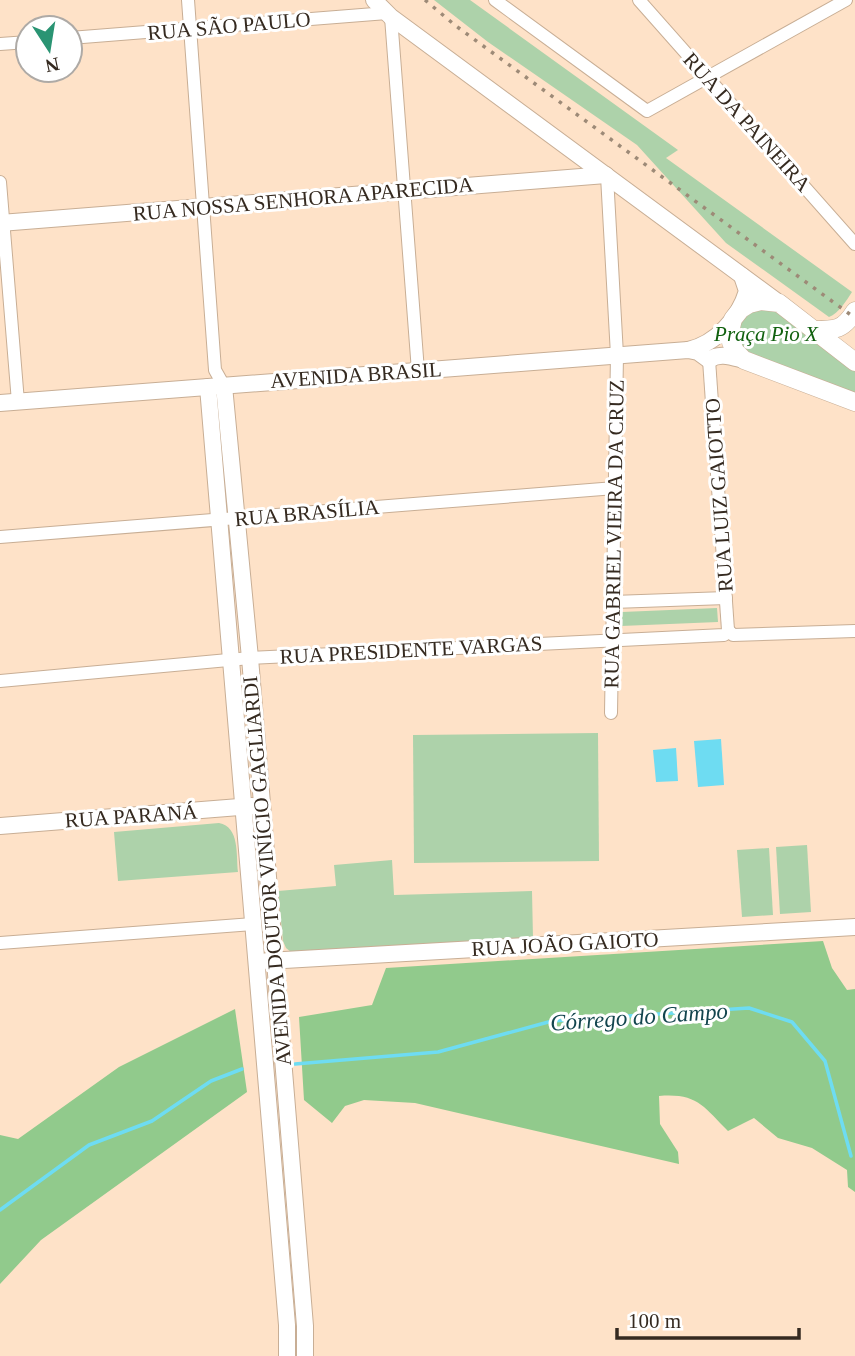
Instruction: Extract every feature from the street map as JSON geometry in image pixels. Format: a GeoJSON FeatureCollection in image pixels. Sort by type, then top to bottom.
{"type":"FeatureCollection","features":[{"type":"Feature","properties":{"kind":"main road"},"geometry":{"type":"LineString","coordinates":[[855,360],[779,303],[761,301],[749,304],[733,319],[730,332],[732,342],[735,351],[744,360],[855,402]]}},
{"type":"Feature","properties":{"kind":"main road"},"geometry":{"type":"LineString","coordinates":[[814,330],[842,327],[855,311]]}},
{"type":"Feature","properties":{"kind":"main road"},"geometry":{"type":"LineString","coordinates":[[855,342],[855,360]]}},
{"type":"Feature","properties":{"kind":"main road"},"geometry":{"type":"LineString","coordinates":[[835,395],[855,391]]}},
{"type":"Feature","properties":{"kind":"street"},"geometry":{"type":"LineString","coordinates":[[188,0],[216,386]]}},
{"type":"Feature","properties":{"kind":"street"},"geometry":{"type":"LineString","coordinates":[[374,0],[389,15],[779,303]]}},
{"type":"Feature","properties":{"kind":"street"},"geometry":{"type":"LineString","coordinates":[[495,0],[647,111],[846,0]]}},
{"type":"Feature","properties":{"kind":"street","name":"RUA DA PAINEIRA"},"geometry":{"type":"LineString","coordinates":[[639,0],[855,244]]}},
{"type":"Feature","properties":{"kind":"street"},"geometry":{"type":"LineString","coordinates":[[389,15],[418,371]]}},
{"type":"Feature","properties":{"kind":"street","name":"RUA SÃO PAULO"},"geometry":{"type":"LineString","coordinates":[[84,37],[389,15]]}},
{"type":"Feature","properties":{"kind":"street"},"geometry":{"type":"LineString","coordinates":[[551,180],[565,169],[572,150]]}},
{"type":"Feature","properties":{"kind":"street","name":"RUA NOSSA SENHORA APARECIDA"},"geometry":{"type":"LineString","coordinates":[[2,223],[606,176]]}},
{"type":"Feature","properties":{"kind":"street","name":"RUA GABRIEL VIEIRA DA CRUZ"},"geometry":{"type":"LineString","coordinates":[[606,176],[617,355],[611,713]]}},
{"type":"Feature","properties":{"kind":"street"},"geometry":{"type":"LineString","coordinates":[[0,182],[18,402]]}},
{"type":"Feature","properties":{"kind":"street"},"geometry":{"type":"LineString","coordinates":[[688,349],[708,343],[733,319],[747,291],[742,276]]}},
{"type":"Feature","properties":{"kind":"street"},"geometry":{"type":"LineString","coordinates":[[688,349],[709,360],[714,356],[744,360]]}},
{"type":"Feature","properties":{"kind":"street","name":"AVENIDA BRASIL"},"geometry":{"type":"LineString","coordinates":[[0,403],[688,349]]}},
{"type":"Feature","properties":{"kind":"street","name":"RUA LUIZ GAIOTTO"},"geometry":{"type":"LineString","coordinates":[[709,360],[728,630]]}},
{"type":"Feature","properties":{"kind":"street","name":"AVENIDA DOUTOR VINÍCIO GAGLIARDI"},"geometry":{"type":"LineString","coordinates":[[216,386],[237,518],[250,658],[305,1356]]}},
{"type":"Feature","properties":{"kind":"street","name":"AVENIDA DOUTOR VINÍCIO GAGLIARDI"},"geometry":{"type":"LineString","coordinates":[[216,386],[219,520],[287,1325],[287,1356]]}},
{"type":"Feature","properties":{"kind":"street","name":"RUA BRASÍLIA"},"geometry":{"type":"LineString","coordinates":[[0,537],[615,488]]}},
{"type":"Feature","properties":{"kind":"street"},"geometry":{"type":"LineString","coordinates":[[613,603],[726,597]]}},
{"type":"Feature","properties":{"kind":"street","name":"RUA PRESIDENTE VARGAS"},"geometry":{"type":"LineString","coordinates":[[0,681],[250,658],[723,635],[728,630],[733,635],[855,631]]}},
{"type":"Feature","properties":{"kind":"street","name":"RUA PARANÁ"},"geometry":{"type":"LineString","coordinates":[[0,826],[262,805]]}},
{"type":"Feature","properties":{"kind":"street"},"geometry":{"type":"LineString","coordinates":[[0,943],[260,923],[273,933]]}},
{"type":"Feature","properties":{"kind":"street","name":"RUA JOÃO GAIOTO"},"geometry":{"type":"LineString","coordinates":[[275,961],[855,927]]}},
{"type":"Feature","properties":{"kind":"street"},"geometry":{"type":"LineString","coordinates":[[256,952],[261,958],[275,961]]}},
{"type":"Feature","properties":{"kind":"street"},"geometry":{"type":"LineString","coordinates":[[277,1212],[295,1210]]}},
{"type":"Feature","properties":{"kind":"green space"},"geometry":{"type":"Polygon","coordinates":[[[434,0],[470,0],[678,150],[666,158],[852,292],[845,303],[829,317],[726,243],[637,145],[488,42],[434,0]]]}},
{"type":"Feature","properties":{"kind":"green space","name":"Praça Pio X"},"geometry":{"type":"Polygon","coordinates":[[[770,306],[855,368],[855,398],[741,350],[737,325],[744,313],[770,306]]]}},
{"type":"Feature","properties":{"kind":"green space"},"geometry":{"type":"Polygon","coordinates":[[[717,608],[718,622],[621,626],[622,612],[717,608]]]}},
{"type":"Feature","properties":{"kind":"green space"},"geometry":{"type":"Polygon","coordinates":[[[598,733],[599,861],[414,863],[413,735],[598,733]]]}},
{"type":"Feature","properties":{"kind":"green space"},"geometry":{"type":"Polygon","coordinates":[[[219,823],[231,830],[234,836],[238,872],[118,881],[114,832],[219,823]]]}},
{"type":"Feature","properties":{"kind":"green space"},"geometry":{"type":"Polygon","coordinates":[[[807,845],[811,912],[780,914],[776,847],[807,845]]]}},
{"type":"Feature","properties":{"kind":"green space"},"geometry":{"type":"Polygon","coordinates":[[[769,848],[773,915],[742,917],[737,850],[769,848]]]}},
{"type":"Feature","properties":{"kind":"green space"},"geometry":{"type":"Polygon","coordinates":[[[392,860],[394,895],[532,891],[533,939],[291,952],[286,948],[278,891],[336,886],[334,865],[392,860]]]}},
{"type":"Feature","properties":{"kind":"green space"},"geometry":{"type":"Polygon","coordinates":[[[823,941],[832,968],[847,990],[855,989],[855,1192],[848,1187],[847,1170],[812,1148],[778,1138],[754,1118],[728,1131],[698,1103],[682,1097],[659,1096],[660,1124],[678,1152],[679,1164],[415,1103],[364,1100],[345,1106],[332,1123],[304,1100],[299,1017],[372,1005],[386,968],[823,941]]]}},
{"type":"Feature","properties":{"kind":"green space"},"geometry":{"type":"Polygon","coordinates":[[[235,1009],[247,1092],[41,1240],[0,1284],[0,1135],[18,1139],[119,1067],[235,1009]]]}},
{"type":"Feature","properties":{"kind":"water"},"geometry":{"type":"Polygon","coordinates":[[[721,739],[724,785],[698,787],[694,741],[721,739]]]}},
{"type":"Feature","properties":{"kind":"water"},"geometry":{"type":"Polygon","coordinates":[[[676,748],[678,781],[656,782],[653,750],[676,748]]]}},
{"type":"Feature","properties":{"kind":"waterway","name":"Córrego do Campo"},"geometry":{"type":"LineString","coordinates":[[295,1064],[438,1052],[552,1021],[749,1008],[792,1022],[825,1061],[851,1156]]}},
{"type":"Feature","properties":{"kind":"waterway","name":"Córrego do Campo"},"geometry":{"type":"LineString","coordinates":[[0,1210],[89,1145],[152,1121],[211,1081],[242,1069]]}},
{"type":"Feature","properties":{"kind":"railway"},"geometry":{"type":"LineString","coordinates":[[425,0],[456,26],[855,318]]}}]}
